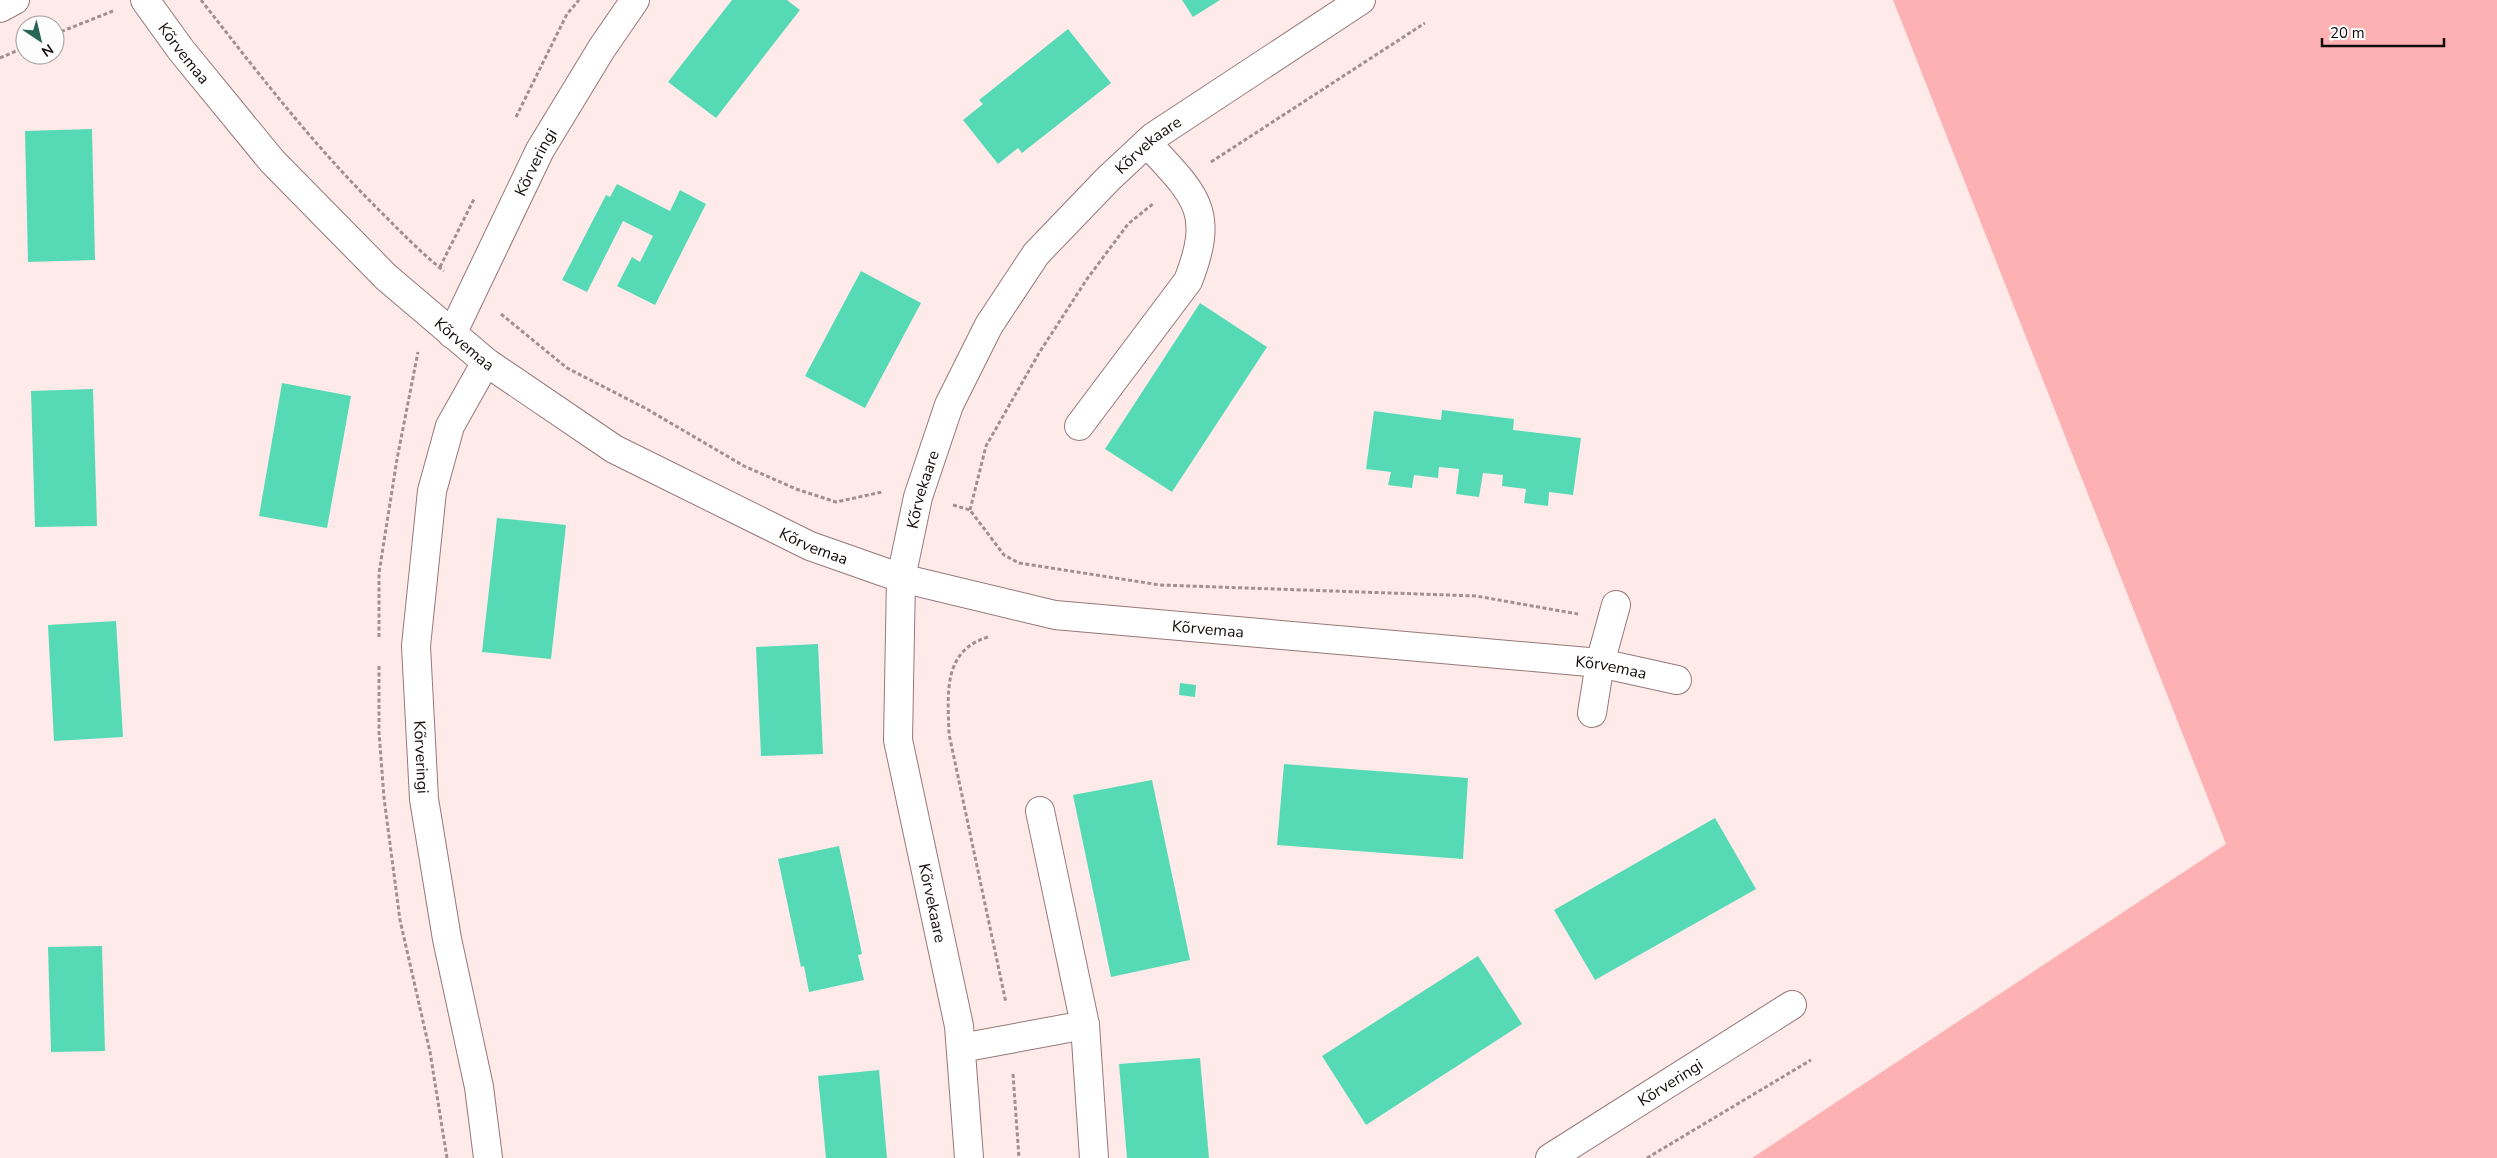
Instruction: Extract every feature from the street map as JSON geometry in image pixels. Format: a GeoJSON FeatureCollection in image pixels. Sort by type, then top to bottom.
{"type":"FeatureCollection","features":[{"type":"Feature","properties":{"kind":"street"},"geometry":{"type":"LineString","coordinates":[[0,8],[15,0]]}},
{"type":"Feature","properties":{"kind":"street","name":"Kõrvemaa"},"geometry":{"type":"LineString","coordinates":[[145,0],[181,50],[272,161],[386,277],[486,362],[614,449],[810,546],[901,578],[1055,615],[1600,663],[1676,680]]}},
{"type":"Feature","properties":{"kind":"street","name":"Kõrveringi"},"geometry":{"type":"LineString","coordinates":[[452,334],[474,293],[540,150],[602,48],[636,0]]}},
{"type":"Feature","properties":{"kind":"street","name":"Kõrvekaare"},"geometry":{"type":"LineString","coordinates":[[969,1158],[959,1026],[898,740],[901,578],[918,497],[949,405],[989,325],[1036,254],[1108,179],[1147,143],[1361,0]]}},
{"type":"Feature","properties":{"kind":"street"},"geometry":{"type":"LineString","coordinates":[[1079,426],[1188,281],[1199,254],[1202,234],[1201,215],[1182,181],[1147,143]]}},
{"type":"Feature","properties":{"kind":"street","name":"Kõrveringi"},"geometry":{"type":"LineString","coordinates":[[486,362],[450,426],[432,491],[416,646],[424,800],[448,939],[479,1088],[488,1158]]}},
{"type":"Feature","properties":{"kind":"street"},"geometry":{"type":"LineString","coordinates":[[1592,713],[1600,663],[1613,612]]}},
{"type":"Feature","properties":{"kind":"street"},"geometry":{"type":"LineString","coordinates":[[1040,811],[1085,1025],[1094,1158]]}},
{"type":"Feature","properties":{"kind":"street","name":"Kõrveringi"},"geometry":{"type":"LineString","coordinates":[[1550,1158],[1792,1005]]}},
{"type":"Feature","properties":{"kind":"street"},"geometry":{"type":"LineString","coordinates":[[961,1048],[1085,1025]]}},
{"type":"Feature","properties":{"kind":"path"},"geometry":{"type":"LineString","coordinates":[[201,0],[285,107],[336,167],[415,246],[567,368],[644,408],[744,466],[796,489],[836,502],[898,489],[918,497],[970,510],[1004,555],[1019,563],[1160,585],[1476,596],[1613,612]]}},
{"type":"Feature","properties":{"kind":"path"},"geometry":{"type":"LineString","coordinates":[[65,30],[115,10]]}},
{"type":"Feature","properties":{"kind":"path"},"geometry":{"type":"LineString","coordinates":[[0,58],[15,51]]}},
{"type":"Feature","properties":{"kind":"path"},"geometry":{"type":"LineString","coordinates":[[1019,563],[1013,605],[1003,632],[977,640],[960,652],[953,664],[948,694],[949,734],[1000,973],[1010,1039],[1019,1158]]}},
{"type":"Feature","properties":{"kind":"path"},"geometry":{"type":"LineString","coordinates":[[1648,1158],[1811,1060]]}},
{"type":"Feature","properties":{"kind":"shaded area"},"geometry":{"type":"Polygon","coordinates":[[[1893,0],[2497,0],[2497,1158],[1752,1158],[2226,844],[1893,0]]]}},
{"type":"Feature","properties":{"kind":"building"},"geometry":{"type":"Polygon","coordinates":[[[732,0],[787,0],[800,10],[716,118],[668,82],[732,0]]]}},
{"type":"Feature","properties":{"kind":"building"},"geometry":{"type":"Polygon","coordinates":[[[1182,0],[1220,0],[1193,17],[1182,0]]]}},
{"type":"Feature","properties":{"kind":"building"},"geometry":{"type":"Polygon","coordinates":[[[1068,29],[1111,83],[1022,153],[1018,148],[998,164],[963,120],[983,104],[979,100],[1068,29]]]}},
{"type":"Feature","properties":{"kind":"building"},"geometry":{"type":"Polygon","coordinates":[[[92,129],[95,260],[28,262],[25,131],[92,129]]]}},
{"type":"Feature","properties":{"kind":"building"},"geometry":{"type":"Polygon","coordinates":[[[617,184],[670,211],[680,190],[706,204],[655,305],[617,286],[632,257],[640,262],[653,236],[623,221],[587,292],[562,280],[606,195],[610,197],[617,184]]]}},
{"type":"Feature","properties":{"kind":"building"},"geometry":{"type":"Polygon","coordinates":[[[861,271],[921,303],[865,408],[805,376],[861,271]]]}},
{"type":"Feature","properties":{"kind":"building"},"geometry":{"type":"Polygon","coordinates":[[[1200,303],[1267,347],[1172,492],[1105,449],[1200,303]]]}},
{"type":"Feature","properties":{"kind":"building"},"geometry":{"type":"Polygon","coordinates":[[[282,383],[351,396],[327,528],[259,516],[282,383]]]}},
{"type":"Feature","properties":{"kind":"building"},"geometry":{"type":"Polygon","coordinates":[[[93,389],[97,526],[35,527],[31,391],[93,389]]]}},
{"type":"Feature","properties":{"kind":"building"},"geometry":{"type":"Polygon","coordinates":[[[1442,410],[1514,419],[1513,430],[1581,438],[1573,495],[1549,492],[1548,506],[1524,503],[1526,489],[1502,486],[1503,475],[1483,473],[1479,497],[1456,494],[1459,469],[1439,467],[1438,478],[1414,475],[1412,488],[1388,485],[1391,472],[1366,469],[1374,411],[1441,420],[1442,410]]]}},
{"type":"Feature","properties":{"kind":"building"},"geometry":{"type":"Polygon","coordinates":[[[497,518],[566,525],[551,659],[482,652],[497,518]]]}},
{"type":"Feature","properties":{"kind":"building"},"geometry":{"type":"Polygon","coordinates":[[[116,621],[123,737],[54,741],[48,625],[116,621]]]}},
{"type":"Feature","properties":{"kind":"building"},"geometry":{"type":"Polygon","coordinates":[[[818,644],[823,754],[761,756],[756,647],[818,644]]]}},
{"type":"Feature","properties":{"kind":"building"},"geometry":{"type":"Polygon","coordinates":[[[1180,683],[1196,685],[1195,697],[1179,695],[1180,683]]]}},
{"type":"Feature","properties":{"kind":"building"},"geometry":{"type":"Polygon","coordinates":[[[1284,764],[1468,778],[1463,859],[1277,845],[1284,764]]]}},
{"type":"Feature","properties":{"kind":"building"},"geometry":{"type":"Polygon","coordinates":[[[1152,780],[1190,960],[1111,977],[1073,795],[1152,780]]]}},
{"type":"Feature","properties":{"kind":"building"},"geometry":{"type":"Polygon","coordinates":[[[1715,818],[1756,889],[1595,980],[1554,910],[1715,818]]]}},
{"type":"Feature","properties":{"kind":"building"},"geometry":{"type":"Polygon","coordinates":[[[839,846],[862,954],[858,955],[864,980],[809,992],[804,966],[801,967],[778,859],[839,846]]]}},
{"type":"Feature","properties":{"kind":"building"},"geometry":{"type":"Polygon","coordinates":[[[102,946],[105,1051],[51,1052],[48,947],[102,946]]]}},
{"type":"Feature","properties":{"kind":"building"},"geometry":{"type":"Polygon","coordinates":[[[1478,956],[1522,1024],[1366,1125],[1322,1056],[1478,956]]]}},
{"type":"Feature","properties":{"kind":"building"},"geometry":{"type":"Polygon","coordinates":[[[1200,1058],[1209,1158],[1127,1158],[1119,1064],[1200,1058]]]}},
{"type":"Feature","properties":{"kind":"building"},"geometry":{"type":"Polygon","coordinates":[[[879,1070],[887,1158],[826,1158],[818,1076],[879,1070]]]}}]}
